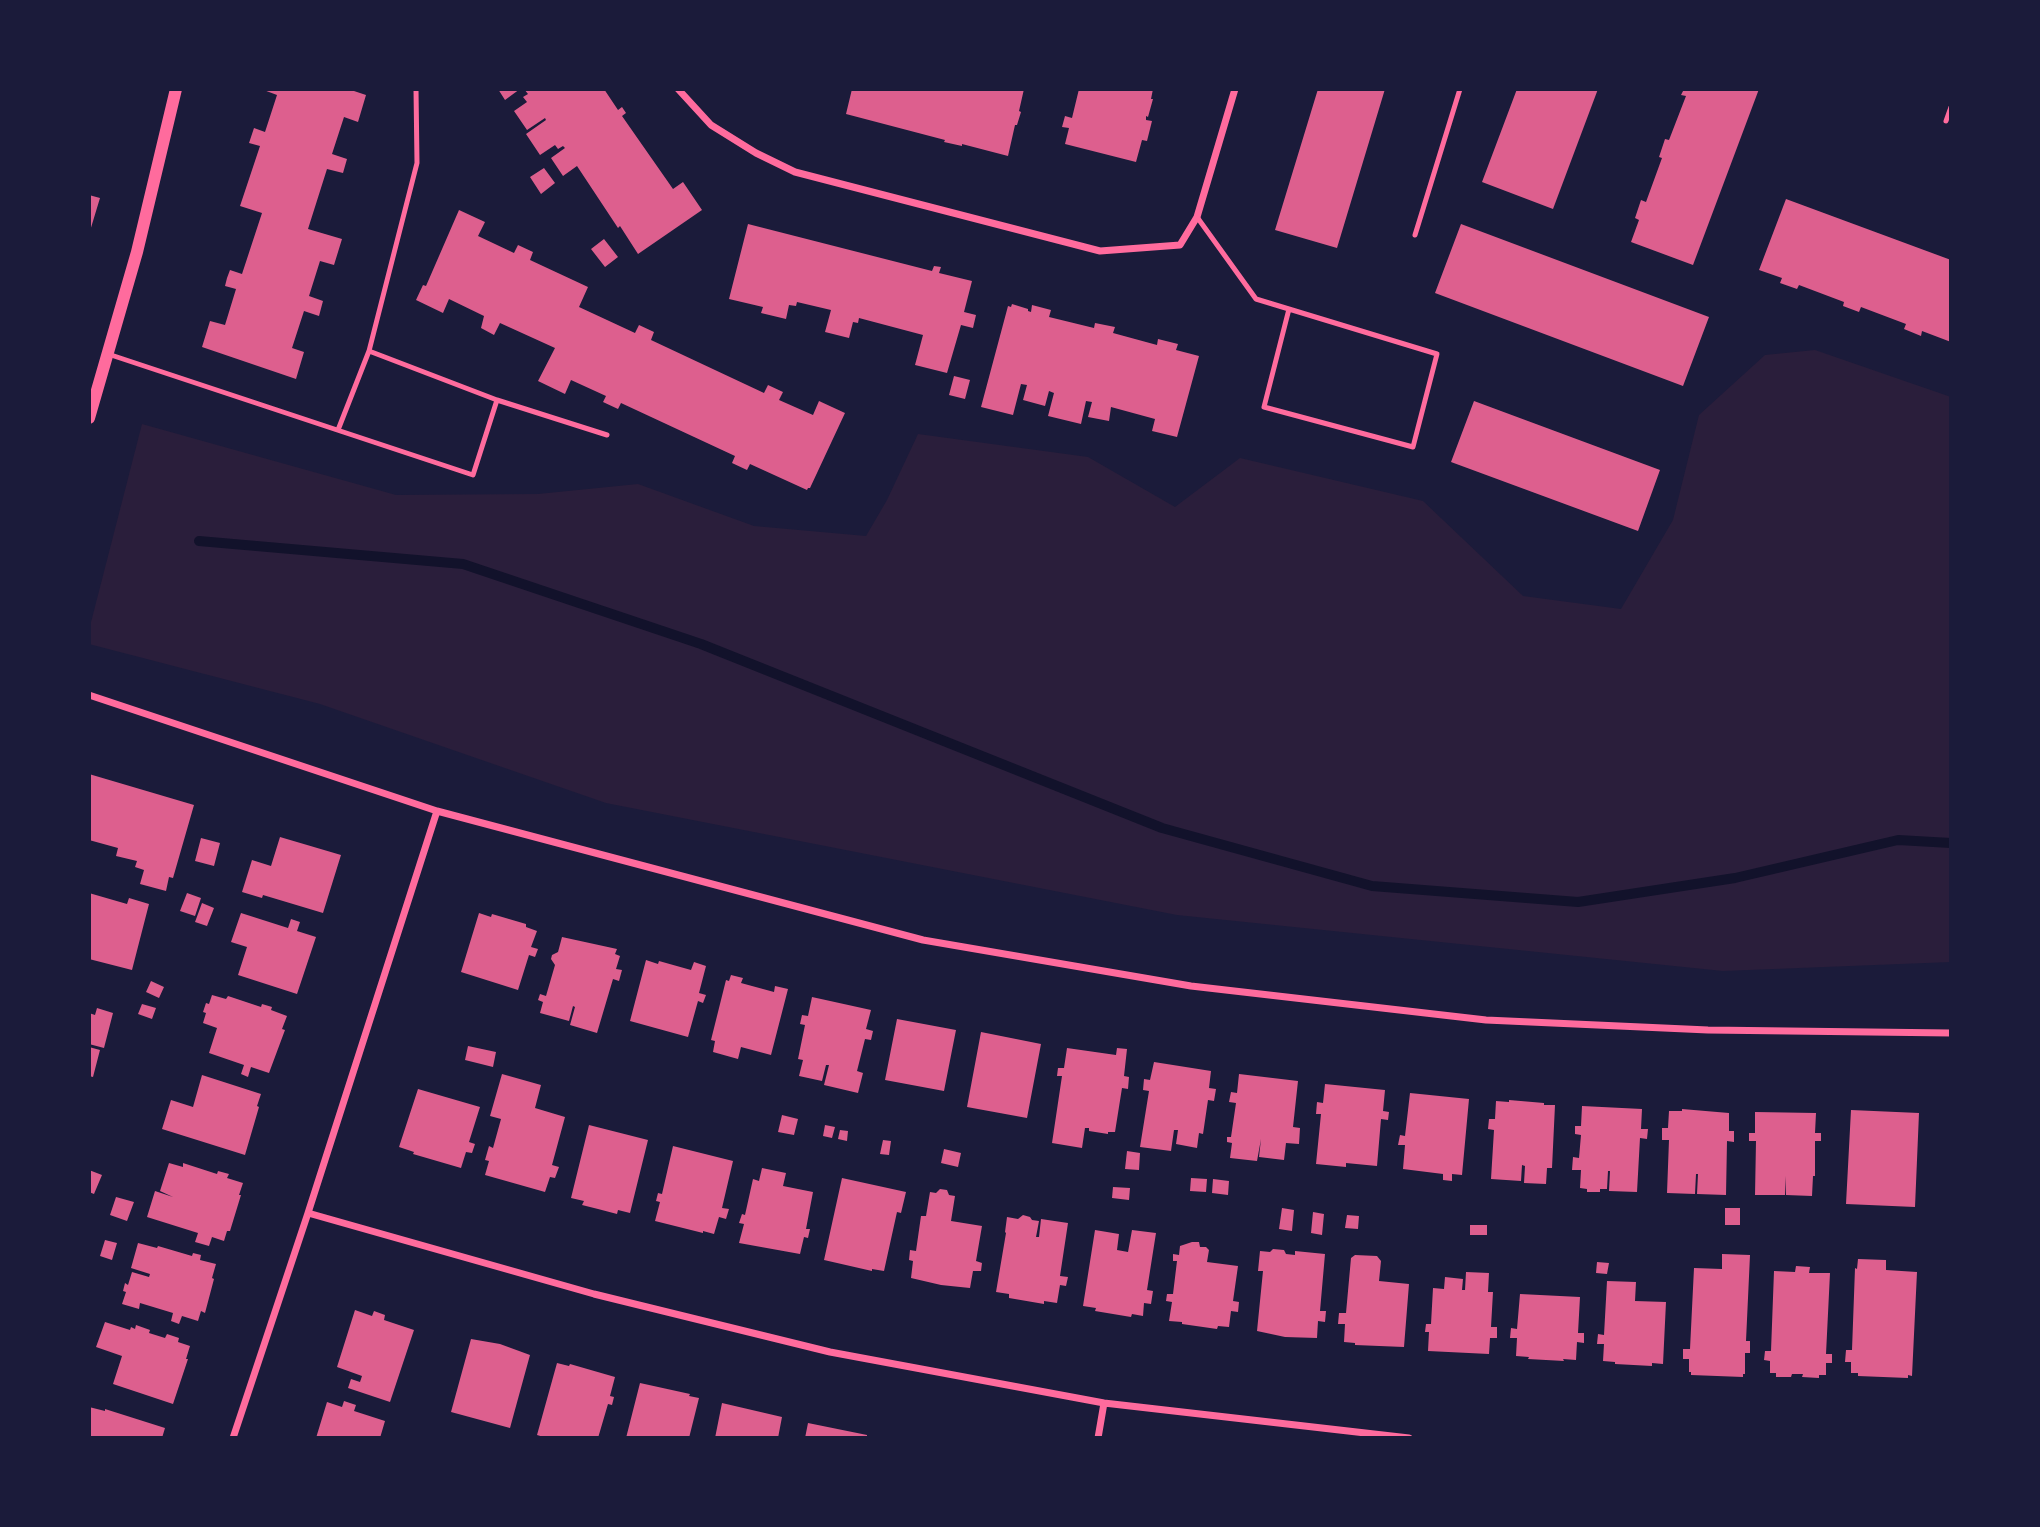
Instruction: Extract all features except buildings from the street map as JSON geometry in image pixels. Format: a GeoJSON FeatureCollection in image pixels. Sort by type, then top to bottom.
{"type":"FeatureCollection","features":[{"type":"Feature","properties":{"kind":"street"},"geometry":{"type":"LineString","coordinates":[[89,418],[137,251],[176,89]]}},
{"type":"Feature","properties":{"kind":"street"},"geometry":{"type":"LineString","coordinates":[[678,89],[711,125],[756,153],[795,172],[1100,251],[1180,245],[1197,217],[1234,89]]}},
{"type":"Feature","properties":{"kind":"street"},"geometry":{"type":"LineString","coordinates":[[89,695],[437,811],[923,940],[1191,986],[1486,1020],[1708,1030],[1951,1033]]}},
{"type":"Feature","properties":{"kind":"street"},"geometry":{"type":"LineString","coordinates":[[233,1438],[437,811]]}},
{"type":"Feature","properties":{"kind":"street"},"geometry":{"type":"LineString","coordinates":[[308,1213],[594,1294],[830,1352],[1104,1403],[1409,1438]]}},
{"type":"Feature","properties":{"kind":"street"},"geometry":{"type":"LineString","coordinates":[[1098,1438],[1104,1403]]}},
{"type":"Feature","properties":{"kind":"lane"},"geometry":{"type":"LineString","coordinates":[[338,430],[369,351],[416,163],[416,89]]}},
{"type":"Feature","properties":{"kind":"lane"},"geometry":{"type":"LineString","coordinates":[[1415,235],[1460,89]]}},
{"type":"Feature","properties":{"kind":"lane"},"geometry":{"type":"LineString","coordinates":[[1945,121],[1951,107]]}},
{"type":"Feature","properties":{"kind":"lane"},"geometry":{"type":"LineString","coordinates":[[1197,217],[1256,299],[1289,309],[1437,354],[1413,447],[1264,407],[1289,309]]}},
{"type":"Feature","properties":{"kind":"lane"},"geometry":{"type":"LineString","coordinates":[[369,351],[497,400],[607,435]]}},
{"type":"Feature","properties":{"kind":"lane"},"geometry":{"type":"LineString","coordinates":[[108,354],[473,475],[497,400]]}},
{"type":"Feature","properties":{"kind":"shaded area"},"geometry":{"type":"Polygon","coordinates":[[[1815,350],[1951,397],[1951,962],[1723,971],[1177,915],[606,803],[320,704],[89,644],[89,630],[142,424],[396,495],[538,494],[638,484],[754,526],[866,536],[887,500],[918,434],[1088,457],[1175,507],[1240,458],[1423,501],[1523,596],[1621,609],[1673,520],[1699,415],[1765,355],[1815,350]]]}},
{"type":"Feature","properties":{"kind":"waterway"},"geometry":{"type":"LineString","coordinates":[[199,541],[463,564],[701,644],[1162,828],[1372,886],[1578,902],[1735,878],[1898,840],[1951,843]]}}]}
